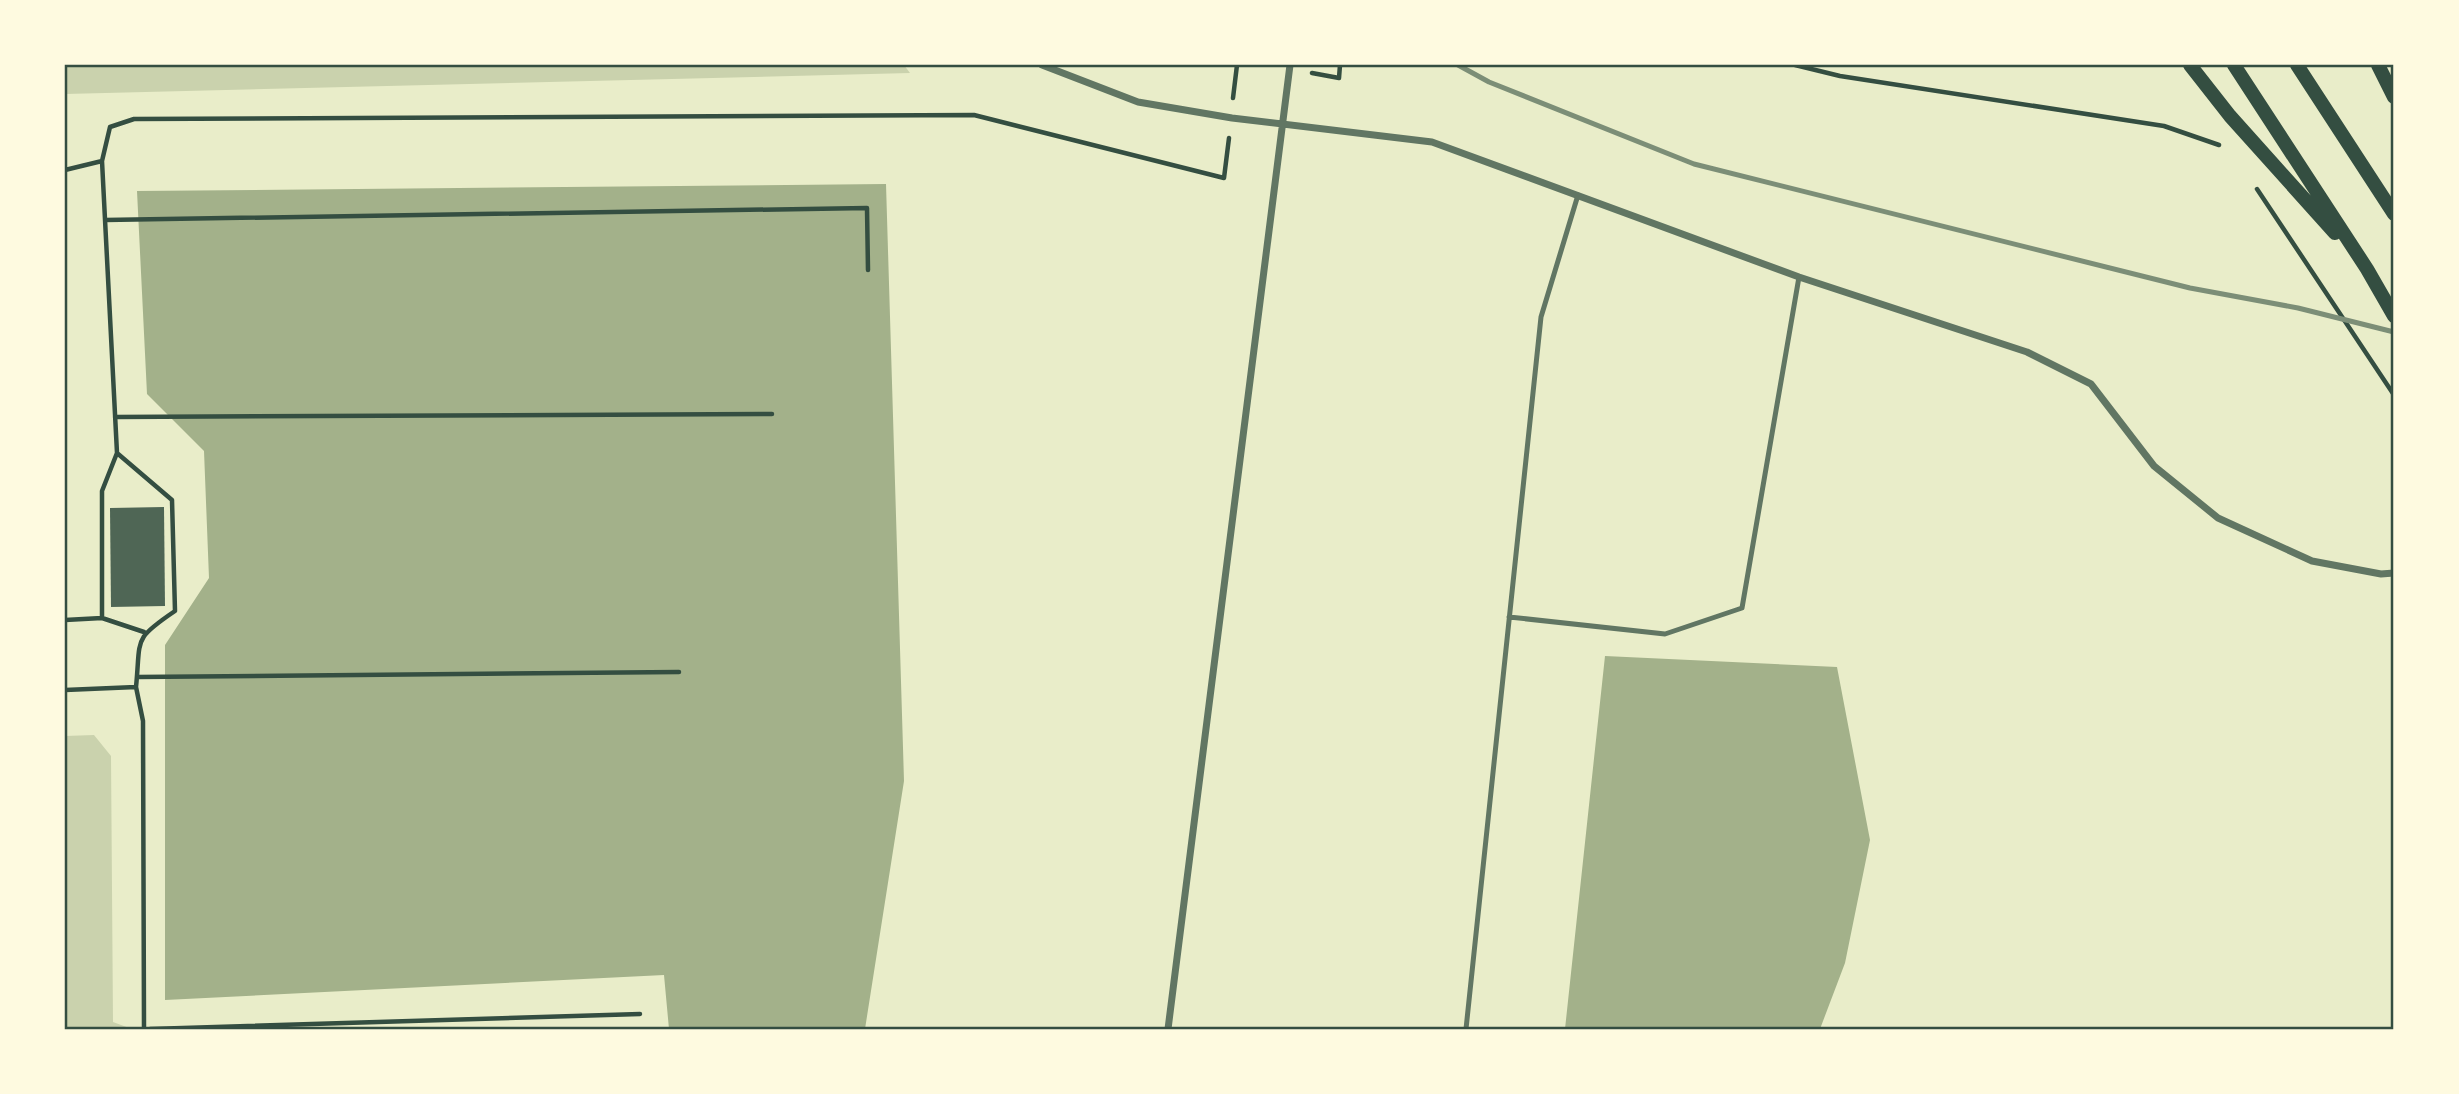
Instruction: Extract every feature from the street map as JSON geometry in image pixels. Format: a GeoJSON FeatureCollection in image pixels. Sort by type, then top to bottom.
{"type":"FeatureCollection","features":[{"type":"Feature","properties":{"kind":"main road"},"geometry":{"type":"LineString","coordinates":[[2190,65],[2230,116],[2367,269]]}},
{"type":"Feature","properties":{"kind":"main road"},"geometry":{"type":"LineString","coordinates":[[2297,65],[2394,214]]}},
{"type":"Feature","properties":{"kind":"main road"},"geometry":{"type":"LineString","coordinates":[[2378,65],[2394,97]]}},
{"type":"Feature","properties":{"kind":"main road"},"geometry":{"type":"LineString","coordinates":[[2237,70],[2367,269],[2394,316]]}},
{"type":"Feature","properties":{"kind":"street"},"geometry":{"type":"LineString","coordinates":[[1042,65],[1138,102],[1432,142],[1799,277],[2027,352],[2091,384],[2154,466],[2218,517],[2312,561],[2381,574],[2394,573]]}},
{"type":"Feature","properties":{"kind":"street"},"geometry":{"type":"LineString","coordinates":[[1168,1029],[1290,65]]}},
{"type":"Feature","properties":{"kind":"lane"},"geometry":{"type":"LineString","coordinates":[[1466,1029],[1541,317],[1578,195]]}},
{"type":"Feature","properties":{"kind":"lane"},"geometry":{"type":"LineString","coordinates":[[1509,617],[1665,634],[1742,608],[1799,277]]}},
{"type":"Feature","properties":{"kind":"path"},"geometry":{"type":"LineString","coordinates":[[1339,78],[1340,65]]}},
{"type":"Feature","properties":{"kind":"path"},"geometry":{"type":"LineString","coordinates":[[1795,65],[1840,76],[2164,127],[2226,145],[2217,132]]}},
{"type":"Feature","properties":{"kind":"path"},"geometry":{"type":"LineString","coordinates":[[102,618],[102,491],[117,453],[102,162],[110,127],[134,119],[974,115],[1224,178]]}},
{"type":"Feature","properties":{"kind":"path"},"geometry":{"type":"LineString","coordinates":[[65,170],[102,162]]}},
{"type":"Feature","properties":{"kind":"path"},"geometry":{"type":"LineString","coordinates":[[2256,188],[2394,395]]}},
{"type":"Feature","properties":{"kind":"path"},"geometry":{"type":"LineString","coordinates":[[105,220],[867,208],[868,270]]}},
{"type":"Feature","properties":{"kind":"path"},"geometry":{"type":"LineString","coordinates":[[115,417],[772,414]]}},
{"type":"Feature","properties":{"kind":"path"},"geometry":{"type":"LineString","coordinates":[[117,453],[172,500],[176,611],[144,632],[138,651],[136,687],[143,721],[144,1029]]}},
{"type":"Feature","properties":{"kind":"path"},"geometry":{"type":"LineString","coordinates":[[65,620],[102,618],[144,632]]}},
{"type":"Feature","properties":{"kind":"path"},"geometry":{"type":"LineString","coordinates":[[137,677],[679,672]]}},
{"type":"Feature","properties":{"kind":"path"},"geometry":{"type":"LineString","coordinates":[[65,690],[136,687]]}},
{"type":"Feature","properties":{"kind":"path"},"geometry":{"type":"LineString","coordinates":[[150,1029],[640,1014]]}},
{"type":"Feature","properties":{"kind":"shaded area"},"geometry":{"type":"Polygon","coordinates":[[[65,65],[904,65],[910,73],[65,94],[65,65]]]}},
{"type":"Feature","properties":{"kind":"shaded area"},"geometry":{"type":"Polygon","coordinates":[[[886,184],[904,781],[865,1029],[669,1029],[664,975],[165,1000],[165,645],[209,578],[204,451],[147,394],[137,191],[886,184]]]}},
{"type":"Feature","properties":{"kind":"shaded area"},"geometry":{"type":"Polygon","coordinates":[[[1605,656],[1837,667],[1870,840],[1845,963],[1820,1029],[1565,1029],[1605,656]]]}},
{"type":"Feature","properties":{"kind":"shaded area"},"geometry":{"type":"Polygon","coordinates":[[[94,735],[111,756],[113,1022],[132,1029],[65,1029],[65,736],[94,735]]]}},
{"type":"Feature","properties":{"kind":"building"},"geometry":{"type":"Polygon","coordinates":[[[164,507],[165,606],[111,607],[110,508],[164,507]]]}},
{"type":"Feature","properties":{"kind":"railway"},"geometry":{"type":"LineString","coordinates":[[1458,65],[1489,82],[1694,164],[2190,288],[2298,308],[2394,332]]}}]}
